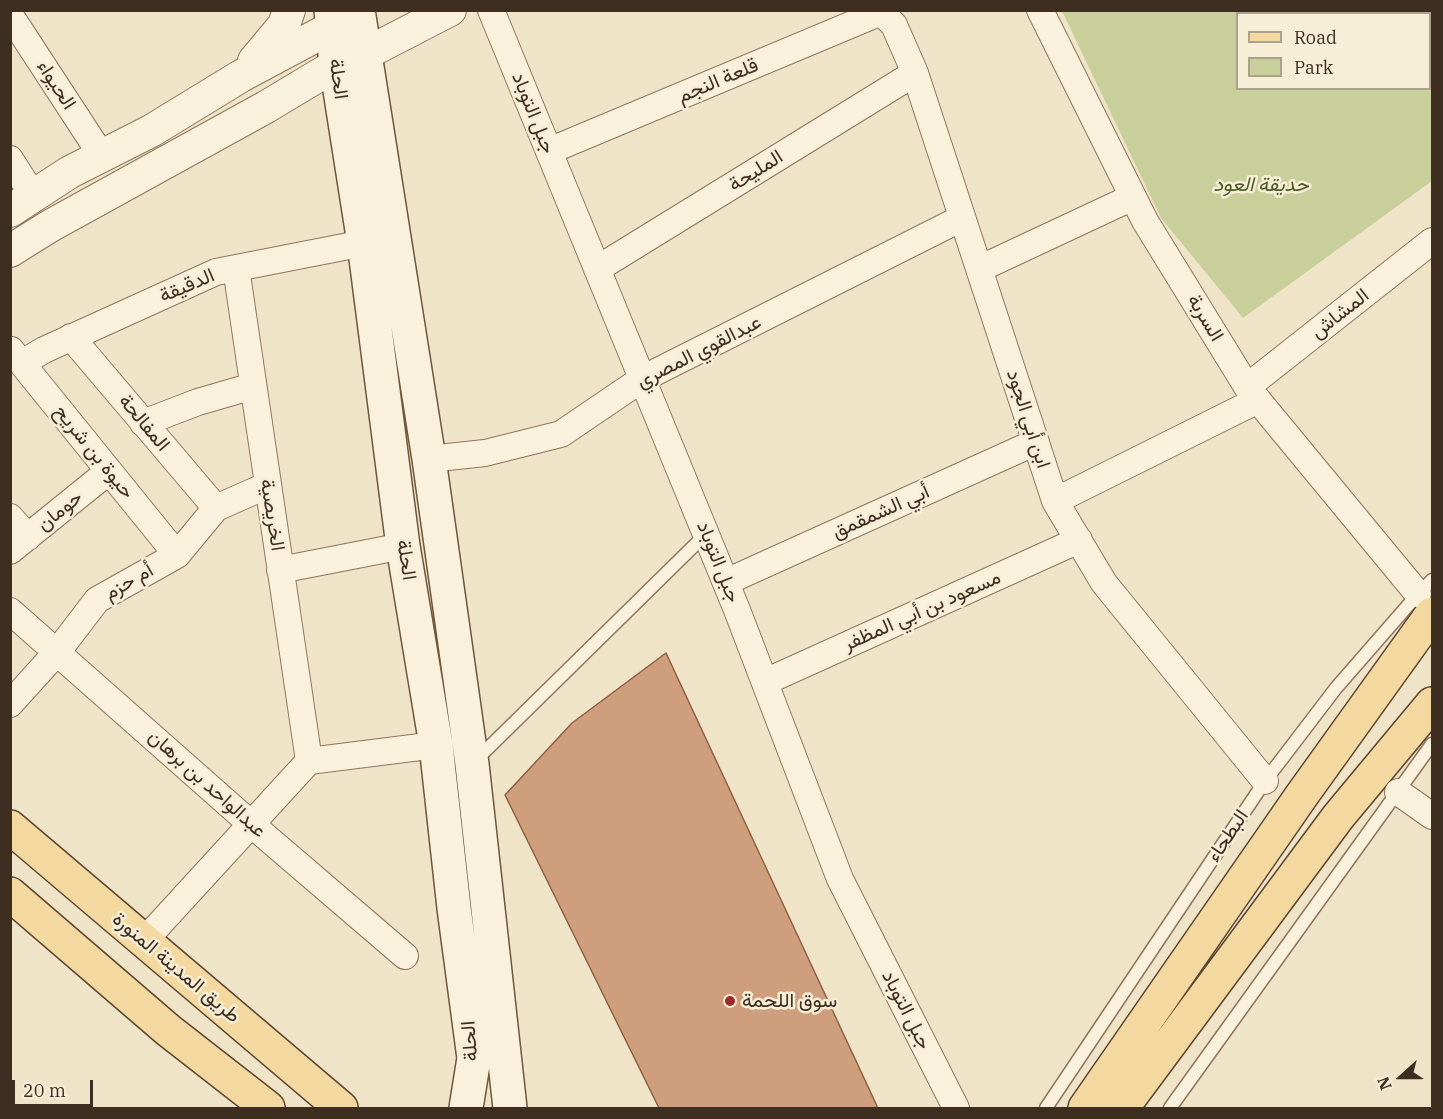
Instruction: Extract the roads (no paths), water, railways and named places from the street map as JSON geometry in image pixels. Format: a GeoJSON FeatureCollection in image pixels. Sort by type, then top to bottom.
{"type":"FeatureCollection","features":[{"type":"Feature","properties":{"kind":"main road","name":"الحلة"},"geometry":{"type":"LineString","coordinates":[[349,14],[350,59],[364,243],[403,546],[436,745],[454,909],[474,1058],[468,1107],[466,1108]]}},
{"type":"Feature","properties":{"kind":"main road","name":"الحلة"},"geometry":{"type":"LineString","coordinates":[[350,59],[429,459],[472,764],[510,1108]]}},
{"type":"Feature","properties":{"kind":"main road","name":"البطحاء"},"geometry":{"type":"LineString","coordinates":[[1085,1108],[1302,795],[1428,596]]}},
{"type":"Feature","properties":{"kind":"main road"},"geometry":{"type":"LineString","coordinates":[[1122,1108],[1338,817],[1432,704]]}},
{"type":"Feature","properties":{"kind":"main road","name":"طريق المدينة المنورة"},"geometry":{"type":"LineString","coordinates":[[10,827],[341,1108]]}},
{"type":"Feature","properties":{"kind":"main road"},"geometry":{"type":"LineString","coordinates":[[10,894],[168,1030],[268,1108]]}},
{"type":"Feature","properties":{"kind":"street"},"geometry":{"type":"LineString","coordinates":[[241,76],[284,25],[289,10]]}},
{"type":"Feature","properties":{"kind":"street"},"geometry":{"type":"LineString","coordinates":[[10,251],[50,225],[350,59],[450,10]]}},
{"type":"Feature","properties":{"kind":"street","name":"جبل التوباد"},"geometry":{"type":"LineString","coordinates":[[491,10],[726,582],[840,879],[956,1108]]}},
{"type":"Feature","properties":{"kind":"street","name":"السربة"},"geometry":{"type":"LineString","coordinates":[[1040,10],[1145,221],[1253,394],[1428,596]]}},
{"type":"Feature","properties":{"kind":"street","name":"قلعة النجم"},"geometry":{"type":"LineString","coordinates":[[549,151],[882,11]]}},
{"type":"Feature","properties":{"kind":"street","name":"ابن أبي الجود"},"geometry":{"type":"LineString","coordinates":[[882,11],[894,25],[915,73],[1055,501],[1104,583],[1265,782]]}},
{"type":"Feature","properties":{"kind":"street"},"geometry":{"type":"LineString","coordinates":[[10,159],[22,204],[70,172],[151,131],[349,14]]}},
{"type":"Feature","properties":{"kind":"street","name":"الحيواء"},"geometry":{"type":"LineString","coordinates":[[10,15],[102,156]]}},
{"type":"Feature","properties":{"kind":"street","name":"المليحة"},"geometry":{"type":"LineString","coordinates":[[597,269],[915,73]]}},
{"type":"Feature","properties":{"kind":"street"},"geometry":{"type":"LineString","coordinates":[[979,269],[1133,197]]}},
{"type":"Feature","properties":{"kind":"street","name":"عبدالقوي المصري"},"geometry":{"type":"LineString","coordinates":[[429,459],[485,453],[561,434],[642,379],[962,218]]}},
{"type":"Feature","properties":{"kind":"street","name":"المشاش"},"geometry":{"type":"LineString","coordinates":[[1055,501],[1253,394],[1432,241]]}},
{"type":"Feature","properties":{"kind":"street","name":"الدقيقة"},"geometry":{"type":"LineString","coordinates":[[16,357],[71,337],[216,272],[364,243]]}},
{"type":"Feature","properties":{"kind":"street","name":"الخريصية"},"geometry":{"type":"LineString","coordinates":[[236,268],[309,761]]}},
{"type":"Feature","properties":{"kind":"street","name":"المفالحة"},"geometry":{"type":"LineString","coordinates":[[71,337],[216,508]]}},
{"type":"Feature","properties":{"kind":"street","name":"حيوة بن شريح"},"geometry":{"type":"LineString","coordinates":[[16,357],[177,555]]}},
{"type":"Feature","properties":{"kind":"street"},"geometry":{"type":"LineString","coordinates":[[143,423],[198,402],[253,386]]}},
{"type":"Feature","properties":{"kind":"street","name":"أبي الشمقمق"},"geometry":{"type":"LineString","coordinates":[[726,582],[1036,442]]}},
{"type":"Feature","properties":{"kind":"street","name":"حومان"},"geometry":{"type":"LineString","coordinates":[[19,544],[109,471]]}},
{"type":"Feature","properties":{"kind":"street","name":"أم حزم"},"geometry":{"type":"LineString","coordinates":[[10,704],[58,651],[98,600],[177,555],[216,508],[268,485]]}},
{"type":"Feature","properties":{"kind":"street"},"geometry":{"type":"LineString","coordinates":[[10,517],[19,544]]}},
{"type":"Feature","properties":{"kind":"street","name":"مسعود بن أبي المظفر"},"geometry":{"type":"LineString","coordinates":[[765,681],[1079,540]]}},
{"type":"Feature","properties":{"kind":"street"},"geometry":{"type":"LineString","coordinates":[[280,570],[403,546]]}},
{"type":"Feature","properties":{"kind":"street","name":"عبدالواحد بن برهان"},"geometry":{"type":"LineString","coordinates":[[10,611],[58,651],[251,824],[405,956]]}},
{"type":"Feature","properties":{"kind":"street"},"geometry":{"type":"LineString","coordinates":[[144,941],[309,761],[436,745]]}},
{"type":"Feature","properties":{"kind":"street"},"geometry":{"type":"LineString","coordinates":[[1398,792],[1432,816]]}},
{"type":"Feature","properties":{"kind":"lane"},"geometry":{"type":"LineString","coordinates":[[472,764],[706,534]]}},
{"type":"Feature","properties":{"kind":"lane","name":"البطحاء"},"geometry":{"type":"LineString","coordinates":[[1046,1108],[1265,782],[1336,688],[1428,596]]}},
{"type":"Feature","properties":{"kind":"lane"},"geometry":{"type":"LineString","coordinates":[[1170,1108],[1432,744]]}},
{"type":"Feature","properties":{"kind":"place","name":"سوق اللحمة"},"geometry":{"type":"Point","coordinates":[730,1001]}},
{"type":"Feature","properties":{"kind":"park label","name":"حديقة العود"},"geometry":{"type":"Point","coordinates":[1261,185]}}]}
